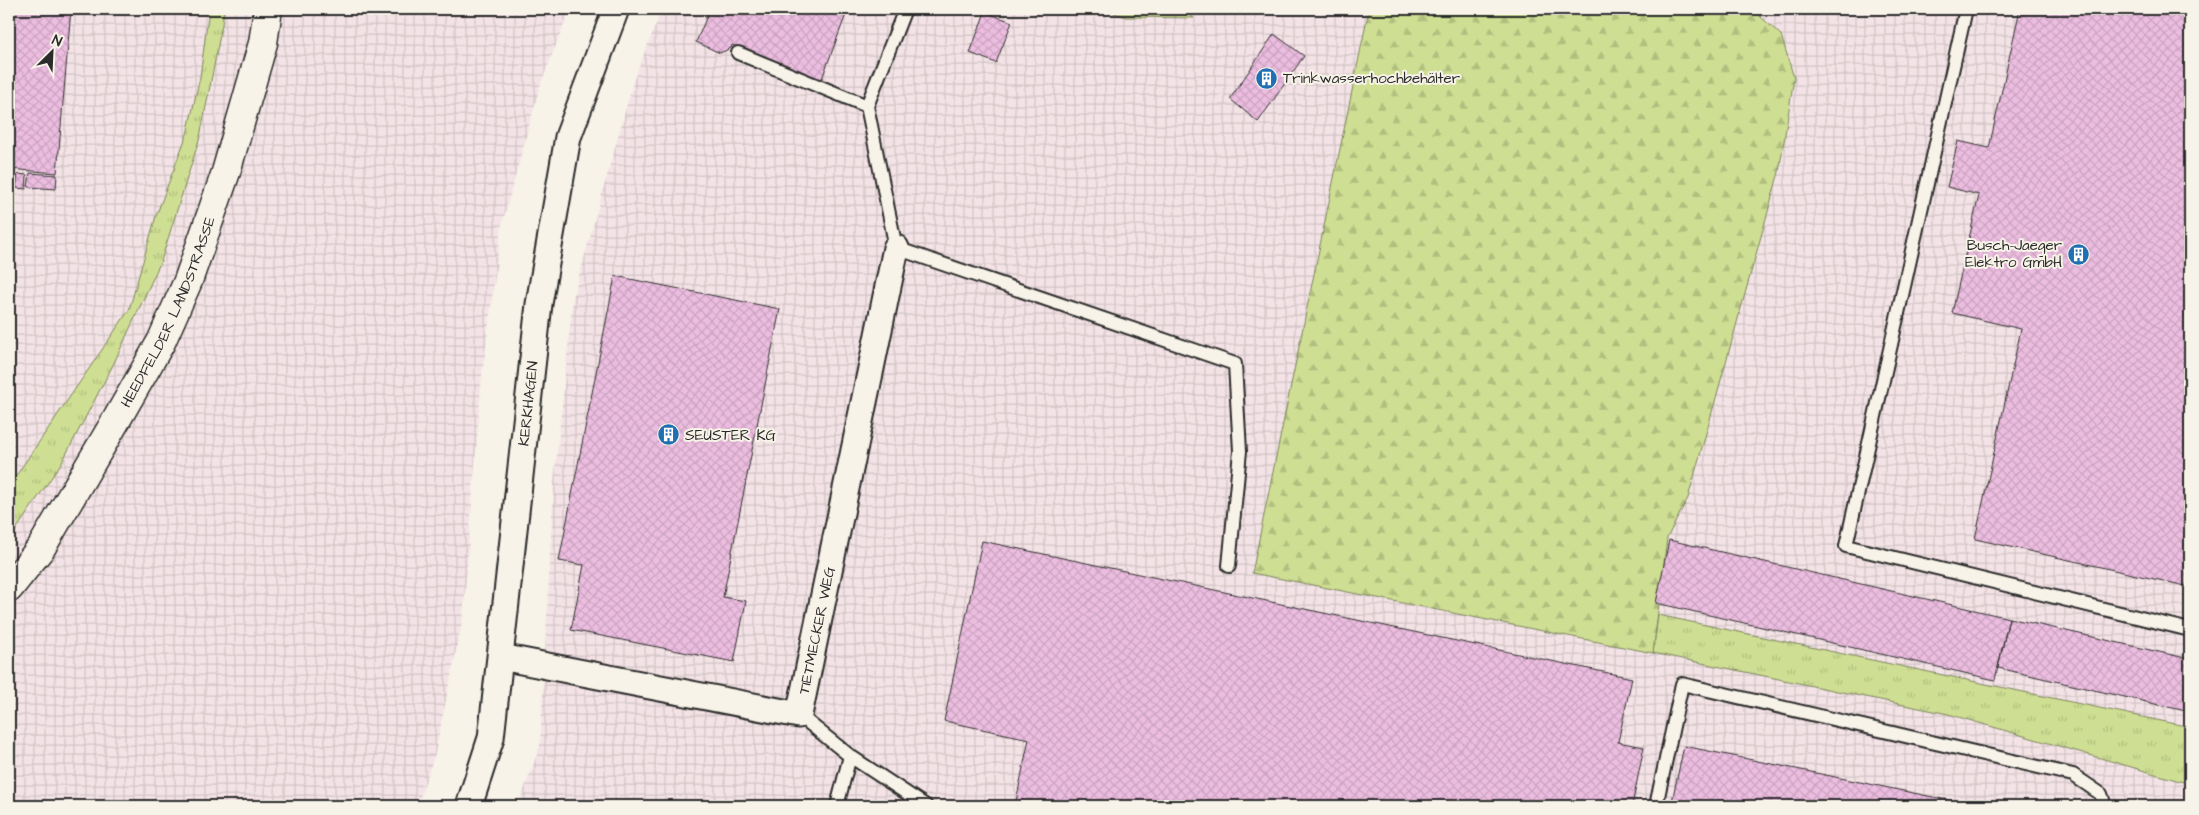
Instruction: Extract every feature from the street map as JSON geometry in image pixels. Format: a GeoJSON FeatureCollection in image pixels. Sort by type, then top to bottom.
{"type":"FeatureCollection","features":[{"type":"Feature","properties":{"kind":"main road","name":"HEEDFELDER LANDSTRASSE"},"geometry":{"type":"LineString","coordinates":[[9,588],[41,548],[118,417],[161,342],[188,282],[229,162],[263,43],[268,9]]}},
{"type":"Feature","properties":{"kind":"street","name":"KERKHAGEN"},"geometry":{"type":"LineString","coordinates":[[469,806],[491,738],[539,304],[568,137],[616,9]]}},
{"type":"Feature","properties":{"kind":"street","name":"TIETMECKER WEG"},"geometry":{"type":"LineString","coordinates":[[501,657],[799,715],[896,248]]}},
{"type":"Feature","properties":{"kind":"lane"},"geometry":{"type":"LineString","coordinates":[[905,9],[867,106],[896,248],[1235,364],[1240,451],[1229,566]]}},
{"type":"Feature","properties":{"kind":"lane"},"geometry":{"type":"LineString","coordinates":[[1966,9],[1846,546],[2190,630]]}},
{"type":"Feature","properties":{"kind":"lane"},"geometry":{"type":"LineString","coordinates":[[738,54],[867,106]]}},
{"type":"Feature","properties":{"kind":"lane"},"geometry":{"type":"LineString","coordinates":[[1656,806],[1682,684],[2073,775],[2101,794],[2105,806]]}},
{"type":"Feature","properties":{"kind":"lane"},"geometry":{"type":"LineString","coordinates":[[799,715],[850,756],[926,806]]}},
{"type":"Feature","properties":{"kind":"lane"},"geometry":{"type":"LineString","coordinates":[[837,806],[850,756]]}},
{"type":"Feature","properties":{"kind":"shaded area"},"geometry":{"type":"Polygon","coordinates":[[[9,9],[570,9],[540,86],[502,224],[482,375],[463,617],[435,754],[417,806],[9,806],[9,9]]]}},
{"type":"Feature","properties":{"kind":"shaded area"},"geometry":{"type":"Polygon","coordinates":[[[662,9],[1103,9],[1126,17],[1193,18],[1182,9],[1369,9],[1252,573],[1653,653],[1667,538],[1688,498],[1779,172],[1794,78],[1781,35],[1752,9],[2190,9],[2190,806],[518,806],[540,746],[554,481],[573,298],[634,79],[662,9]]]}},
{"type":"Feature","properties":{"kind":"green space"},"geometry":{"type":"Polygon","coordinates":[[[209,9],[224,9],[222,25],[200,137],[161,261],[113,365],[62,462],[9,540],[9,486],[129,310],[156,216],[187,134],[200,77],[209,9]]]}},
{"type":"Feature","properties":{"kind":"green space"},"geometry":{"type":"Polygon","coordinates":[[[1103,9],[1182,9],[1194,18],[1126,17],[1103,9]]]}},
{"type":"Feature","properties":{"kind":"green space"},"geometry":{"type":"Polygon","coordinates":[[[1369,9],[1752,9],[1781,35],[1794,78],[1779,172],[1688,498],[1667,538],[1653,653],[1252,573],[1369,9]]]}},
{"type":"Feature","properties":{"kind":"green space"},"geometry":{"type":"Polygon","coordinates":[[[1658,615],[2190,727],[2190,784],[1948,714],[1653,653],[1658,615]]]}},
{"type":"Feature","properties":{"kind":"building"},"geometry":{"type":"Polygon","coordinates":[[[9,9],[71,9],[57,173],[9,169],[9,9]]]}},
{"type":"Feature","properties":{"kind":"building"},"geometry":{"type":"Polygon","coordinates":[[[710,9],[848,9],[821,81],[732,45],[731,48],[720,53],[696,42],[710,9]]]}},
{"type":"Feature","properties":{"kind":"building","name":"Busch-Jaeger Elektro GmbH"},"geometry":{"type":"Polygon","coordinates":[[[2020,9],[2190,9],[2190,587],[1975,539],[2021,329],[1952,313],[1979,195],[1947,187],[1958,141],[1989,148],[2020,9]]]}},
{"type":"Feature","properties":{"kind":"building"},"geometry":{"type":"Polygon","coordinates":[[[985,12],[1012,22],[996,63],[970,53],[985,12]]]}},
{"type":"Feature","properties":{"kind":"building","name":"Trinkwasserhochbehälter"},"geometry":{"type":"Polygon","coordinates":[[[1274,34],[1304,56],[1258,122],[1230,99],[1274,34]]]}},
{"type":"Feature","properties":{"kind":"building"},"geometry":{"type":"Polygon","coordinates":[[[30,173],[57,175],[56,189],[28,187],[30,173]]]}},
{"type":"Feature","properties":{"kind":"building"},"geometry":{"type":"Polygon","coordinates":[[[18,174],[27,175],[26,189],[16,188],[18,174]]]}},
{"type":"Feature","properties":{"kind":"building","name":"SEUSTER KG"},"geometry":{"type":"Polygon","coordinates":[[[615,276],[780,309],[723,597],[746,601],[734,662],[571,630],[584,565],[559,561],[615,276]]]}},
{"type":"Feature","properties":{"kind":"building"},"geometry":{"type":"Polygon","coordinates":[[[1669,540],[2009,618],[1995,680],[1656,603],[1669,540]]]}},
{"type":"Feature","properties":{"kind":"building"},"geometry":{"type":"Polygon","coordinates":[[[982,541],[1632,678],[1618,742],[1644,747],[1632,806],[1015,806],[1029,739],[944,721],[982,541]]]}},
{"type":"Feature","properties":{"kind":"building"},"geometry":{"type":"Polygon","coordinates":[[[2009,618],[2190,659],[2190,712],[1998,668],[2009,618]]]}},
{"type":"Feature","properties":{"kind":"building"},"geometry":{"type":"Polygon","coordinates":[[[1684,746],[1977,806],[1671,806],[1684,746]]]}},
{"type":"Feature","properties":{"kind":"place","name":"Trinkwasserhochbehälter"},"geometry":{"type":"Point","coordinates":[1267,78]}},
{"type":"Feature","properties":{"kind":"place","name":"Busch-Jaeger Elektro GmbH"},"geometry":{"type":"Point","coordinates":[2078,254]}},
{"type":"Feature","properties":{"kind":"place","name":"SEUSTER KG"},"geometry":{"type":"Point","coordinates":[669,435]}}]}
